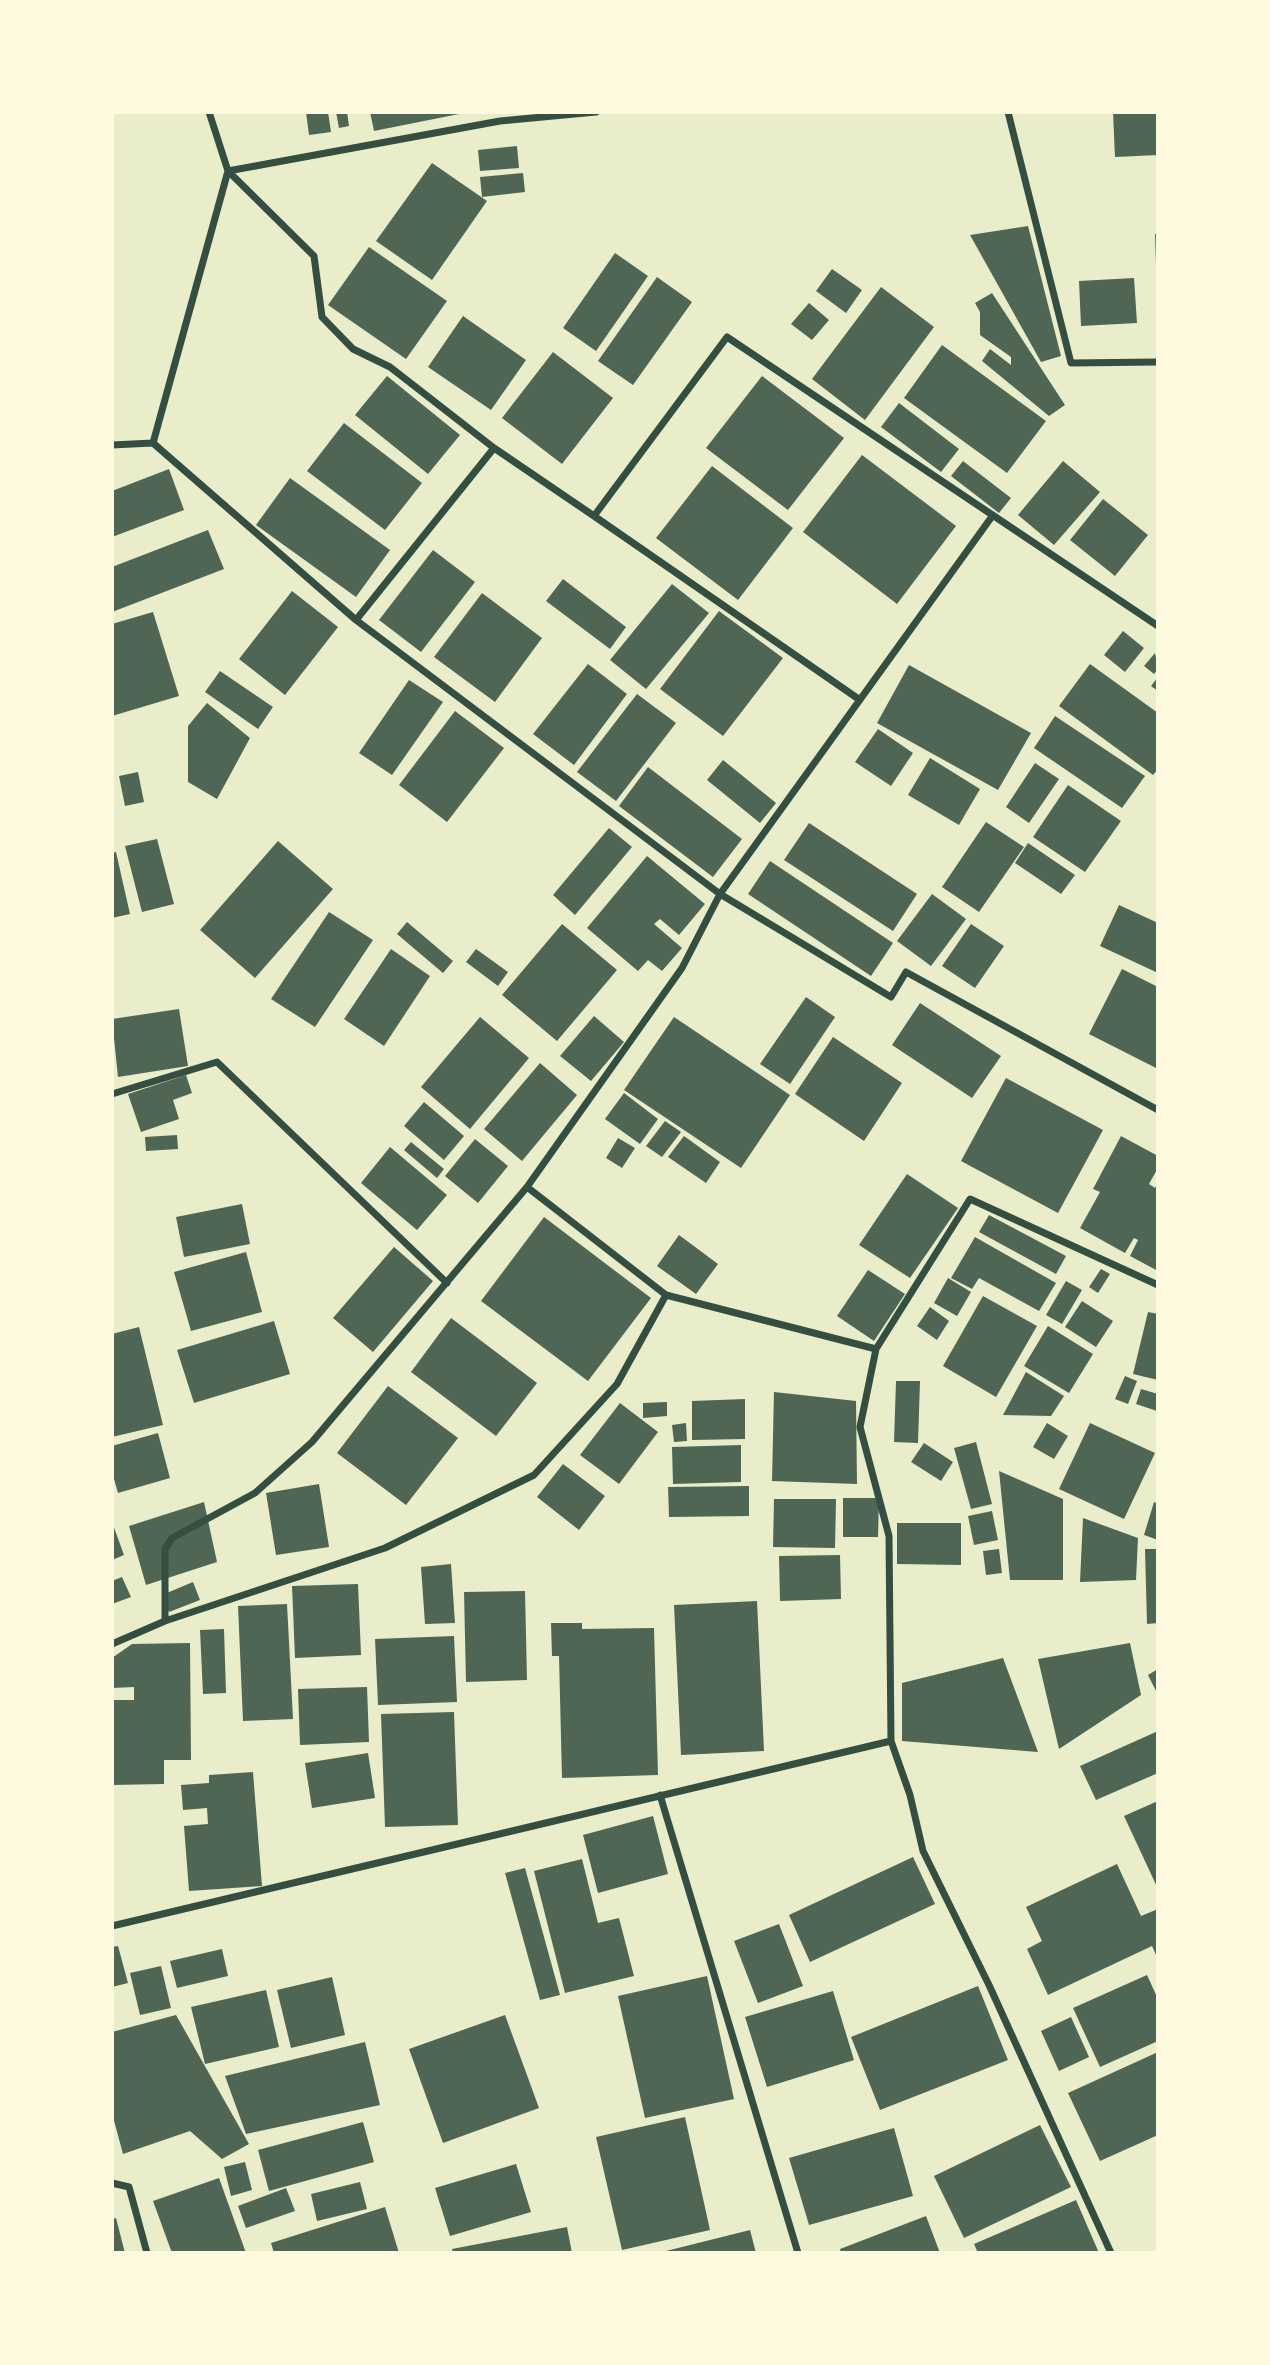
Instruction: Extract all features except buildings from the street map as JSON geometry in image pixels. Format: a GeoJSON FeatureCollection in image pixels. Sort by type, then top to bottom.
{"type":"FeatureCollection","features":[{"type":"Feature","properties":{"kind":"street"},"geometry":{"type":"LineString","coordinates":[[209,112],[228,171],[314,256],[322,317],[353,349],[390,367],[494,448],[860,700]]}},
{"type":"Feature","properties":{"kind":"street"},"geometry":{"type":"LineString","coordinates":[[228,171],[500,121],[596,112]]}},
{"type":"Feature","properties":{"kind":"street"},"geometry":{"type":"LineString","coordinates":[[1007,112],[1071,363],[1158,362]]}},
{"type":"Feature","properties":{"kind":"street"},"geometry":{"type":"LineString","coordinates":[[153,443],[228,171]]}},
{"type":"Feature","properties":{"kind":"street"},"geometry":{"type":"LineString","coordinates":[[594,516],[727,337],[1158,626]]}},
{"type":"Feature","properties":{"kind":"street"},"geometry":{"type":"LineString","coordinates":[[112,444],[153,443],[356,620],[720,894],[891,997],[906,972],[1158,1110]]}},
{"type":"Feature","properties":{"kind":"street"},"geometry":{"type":"LineString","coordinates":[[356,620],[494,448]]}},
{"type":"Feature","properties":{"kind":"street"},"geometry":{"type":"LineString","coordinates":[[165,1621],[165,1549],[172,1538],[254,1493],[312,1442],[527,1187],[682,968],[720,894],[993,515]]}},
{"type":"Feature","properties":{"kind":"street"},"geometry":{"type":"LineString","coordinates":[[112,1094],[216,1062],[447,1283]]}},
{"type":"Feature","properties":{"kind":"street"},"geometry":{"type":"LineString","coordinates":[[527,1187],[666,1295],[876,1349]]}},
{"type":"Feature","properties":{"kind":"street"},"geometry":{"type":"LineString","coordinates":[[1111,2253],[989,1984],[923,1851],[910,1795],[891,1741],[889,1536],[860,1427],[876,1349],[970,1199],[1158,1285]]}},
{"type":"Feature","properties":{"kind":"street"},"geometry":{"type":"LineString","coordinates":[[112,1644],[165,1621],[385,1548],[534,1475],[617,1384],[666,1295]]}},
{"type":"Feature","properties":{"kind":"street"},"geometry":{"type":"LineString","coordinates":[[112,1926],[891,1741]]}},
{"type":"Feature","properties":{"kind":"street"},"geometry":{"type":"LineString","coordinates":[[660,1795],[798,2253]]}},
{"type":"Feature","properties":{"kind":"street"},"geometry":{"type":"LineString","coordinates":[[112,2183],[130,2187],[147,2253]]}}]}
